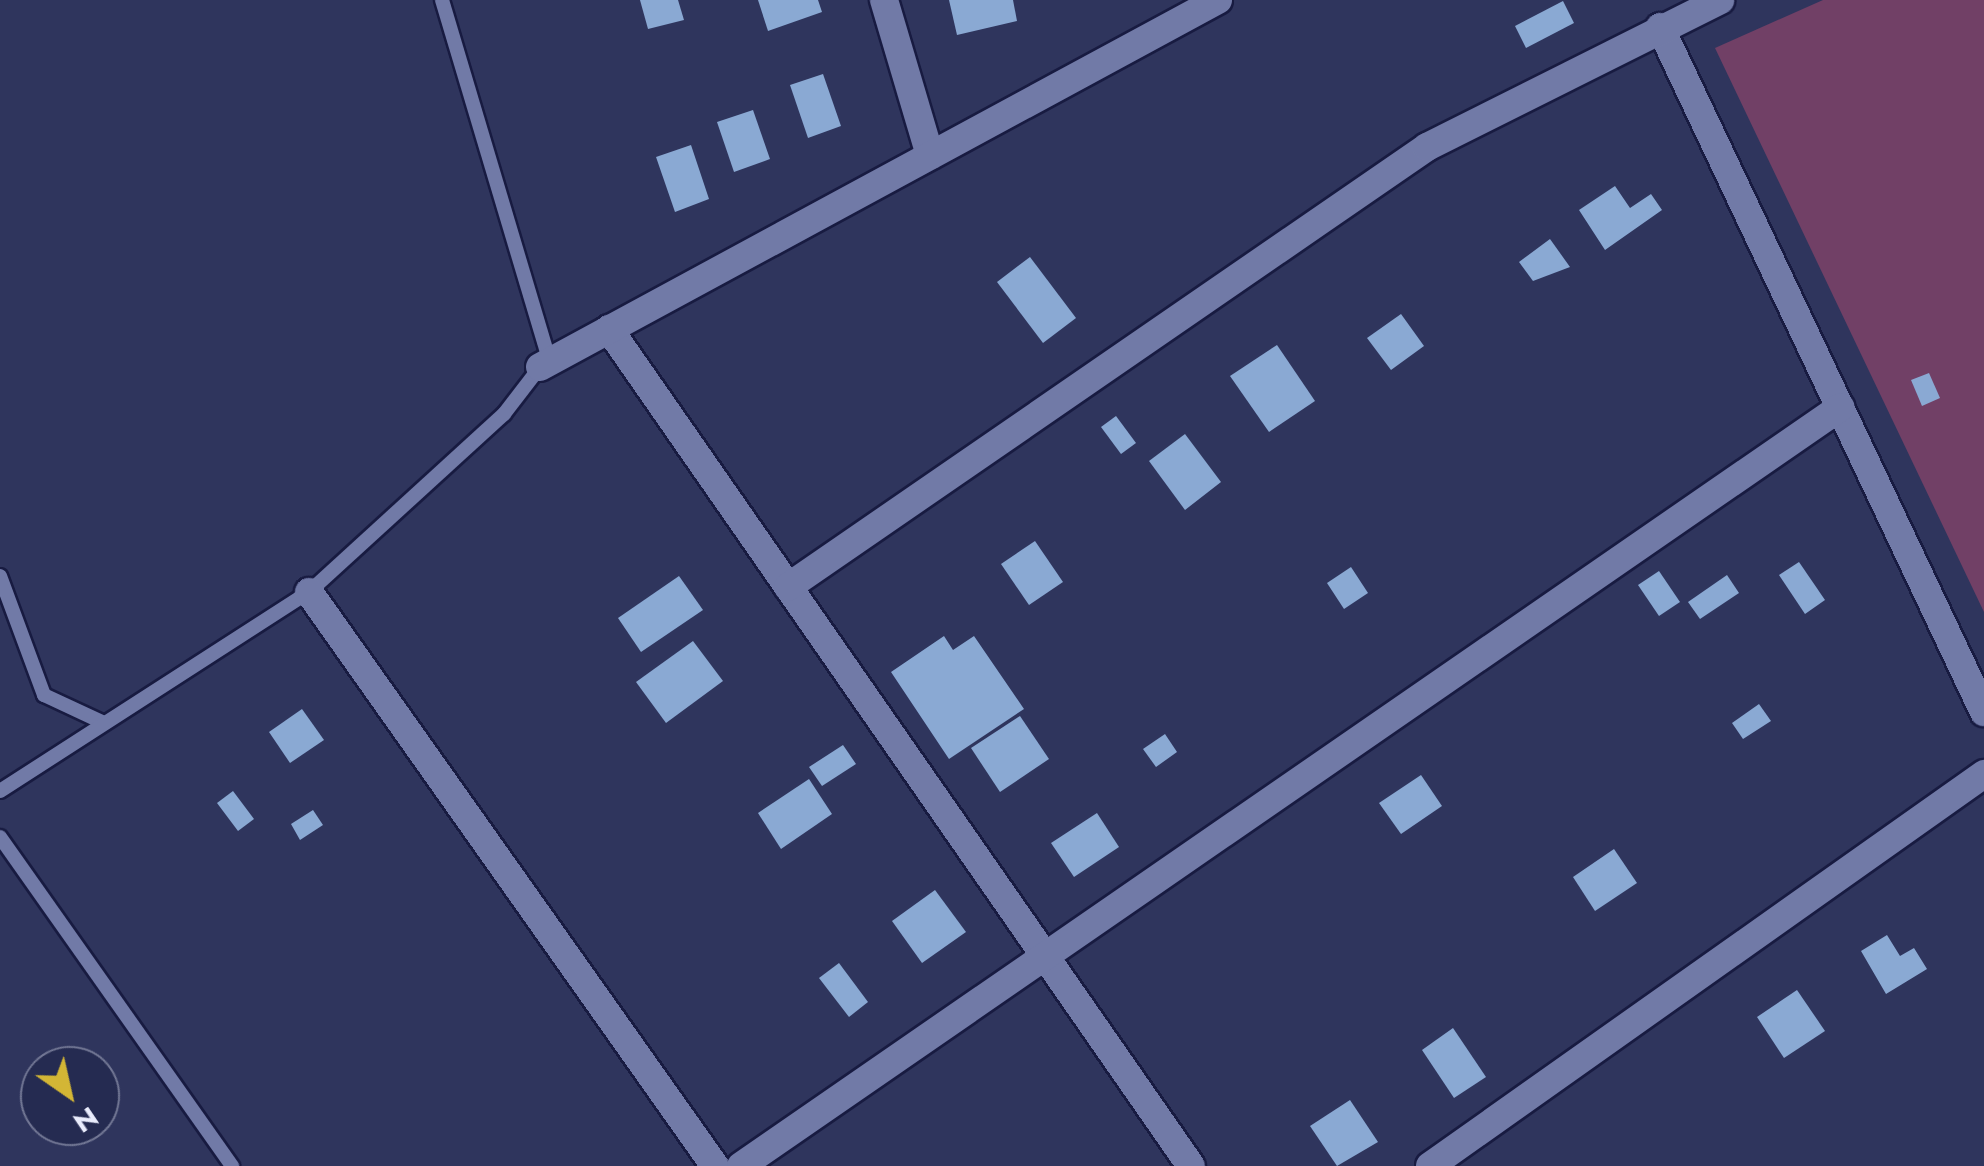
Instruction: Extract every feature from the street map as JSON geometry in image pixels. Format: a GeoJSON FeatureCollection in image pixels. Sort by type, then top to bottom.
{"type":"FeatureCollection","features":[{"type":"Feature","properties":{"kind":"street"},"geometry":{"type":"LineString","coordinates":[[884,0],[930,155]]}},
{"type":"Feature","properties":{"kind":"street"},"geometry":{"type":"LineString","coordinates":[[545,364],[1218,0]]}},
{"type":"Feature","properties":{"kind":"street"},"geometry":{"type":"LineString","coordinates":[[788,586],[1427,148],[1720,0]]}},
{"type":"Feature","properties":{"kind":"street"},"geometry":{"type":"LineString","coordinates":[[1660,27],[1984,712]]}},
{"type":"Feature","properties":{"kind":"street"},"geometry":{"type":"LineString","coordinates":[[609,330],[1191,1166]]}},
{"type":"Feature","properties":{"kind":"street"},"geometry":{"type":"LineString","coordinates":[[740,1166],[1042,952],[1842,407]]}},
{"type":"Feature","properties":{"kind":"street"},"geometry":{"type":"LineString","coordinates":[[309,592],[715,1166]]}},
{"type":"Feature","properties":{"kind":"street"},"geometry":{"type":"LineString","coordinates":[[1430,1166],[1984,774]]}},
{"type":"Feature","properties":{"kind":"lane"},"geometry":{"type":"LineString","coordinates":[[0,791],[309,592],[504,414],[545,364],[442,0]]}},
{"type":"Feature","properties":{"kind":"lane"},"geometry":{"type":"LineString","coordinates":[[0,576],[44,695],[104,723]]}},
{"type":"Feature","properties":{"kind":"lane"},"geometry":{"type":"LineString","coordinates":[[0,837],[232,1166]]}},
{"type":"Feature","properties":{"kind":"shaded area"},"geometry":{"type":"Polygon","coordinates":[[[1823,0],[1984,0],[1984,612],[1715,48],[1823,0]]]}},
{"type":"Feature","properties":{"kind":"building"},"geometry":{"type":"Polygon","coordinates":[[[640,0],[678,0],[684,20],[648,29],[640,0]]]}},
{"type":"Feature","properties":{"kind":"building"},"geometry":{"type":"Polygon","coordinates":[[[758,0],[818,0],[822,12],[768,31],[758,0]]]}},
{"type":"Feature","properties":{"kind":"building"},"geometry":{"type":"Polygon","coordinates":[[[949,0],[1013,0],[1017,21],[957,35],[949,0]]]}},
{"type":"Feature","properties":{"kind":"building"},"geometry":{"type":"Polygon","coordinates":[[[1563,1],[1574,23],[1526,48],[1515,26],[1563,1]]]}},
{"type":"Feature","properties":{"kind":"building"},"geometry":{"type":"Polygon","coordinates":[[[823,74],[841,126],[808,138],[790,85],[823,74]]]}},
{"type":"Feature","properties":{"kind":"building"},"geometry":{"type":"Polygon","coordinates":[[[753,110],[770,159],[734,172],[717,122],[753,110]]]}},
{"type":"Feature","properties":{"kind":"building"},"geometry":{"type":"Polygon","coordinates":[[[691,145],[709,199],[675,212],[656,157],[691,145]]]}},
{"type":"Feature","properties":{"kind":"building"},"geometry":{"type":"Polygon","coordinates":[[[1615,186],[1630,208],[1651,194],[1662,210],[1605,250],[1579,210],[1615,186]]]}},
{"type":"Feature","properties":{"kind":"building"},"geometry":{"type":"Polygon","coordinates":[[[1550,239],[1570,267],[1533,281],[1519,262],[1550,239]]]}},
{"type":"Feature","properties":{"kind":"building"},"geometry":{"type":"Polygon","coordinates":[[[1030,257],[1076,318],[1043,343],[997,282],[1030,257]]]}},
{"type":"Feature","properties":{"kind":"building"},"geometry":{"type":"Polygon","coordinates":[[[1401,314],[1424,346],[1391,370],[1367,338],[1401,314]]]}},
{"type":"Feature","properties":{"kind":"building"},"geometry":{"type":"Polygon","coordinates":[[[1277,345],[1315,401],[1269,432],[1230,376],[1277,345]]]}},
{"type":"Feature","properties":{"kind":"building"},"geometry":{"type":"Polygon","coordinates":[[[1929,373],[1940,398],[1922,406],[1911,380],[1929,373]]]}},
{"type":"Feature","properties":{"kind":"building"},"geometry":{"type":"Polygon","coordinates":[[[1116,416],[1136,443],[1121,454],[1101,427],[1116,416]]]}},
{"type":"Feature","properties":{"kind":"building"},"geometry":{"type":"Polygon","coordinates":[[[1185,434],[1221,482],[1185,510],[1149,461],[1185,434]]]}},
{"type":"Feature","properties":{"kind":"building"},"geometry":{"type":"Polygon","coordinates":[[[1035,541],[1063,582],[1029,605],[1001,564],[1035,541]]]}},
{"type":"Feature","properties":{"kind":"building"},"geometry":{"type":"Polygon","coordinates":[[[1799,562],[1825,600],[1805,614],[1779,575],[1799,562]]]}},
{"type":"Feature","properties":{"kind":"building"},"geometry":{"type":"Polygon","coordinates":[[[1351,567],[1368,593],[1344,609],[1327,583],[1351,567]]]}},
{"type":"Feature","properties":{"kind":"building"},"geometry":{"type":"Polygon","coordinates":[[[1659,571],[1680,602],[1659,616],[1638,585],[1659,571]]]}},
{"type":"Feature","properties":{"kind":"building"},"geometry":{"type":"Polygon","coordinates":[[[1727,575],[1739,593],[1700,619],[1688,602],[1727,575]]]}},
{"type":"Feature","properties":{"kind":"building"},"geometry":{"type":"Polygon","coordinates":[[[679,576],[703,610],[641,652],[618,618],[679,576]]]}},
{"type":"Feature","properties":{"kind":"building"},"geometry":{"type":"Polygon","coordinates":[[[944,636],[953,650],[974,636],[1024,709],[949,759],[891,672],[944,636]]]}},
{"type":"Feature","properties":{"kind":"building"},"geometry":{"type":"Polygon","coordinates":[[[693,641],[723,681],[666,723],[636,682],[693,641]]]}},
{"type":"Feature","properties":{"kind":"building"},"geometry":{"type":"Polygon","coordinates":[[[1759,704],[1771,721],[1743,739],[1732,723],[1759,704]]]}},
{"type":"Feature","properties":{"kind":"building"},"geometry":{"type":"Polygon","coordinates":[[[302,709],[324,740],[290,763],[269,732],[302,709]]]}},
{"type":"Feature","properties":{"kind":"building"},"geometry":{"type":"Polygon","coordinates":[[[1020,716],[1049,759],[1000,792],[971,748],[1020,716]]]}},
{"type":"Feature","properties":{"kind":"building"},"geometry":{"type":"Polygon","coordinates":[[[1165,734],[1177,752],[1156,767],[1143,749],[1165,734]]]}},
{"type":"Feature","properties":{"kind":"building"},"geometry":{"type":"Polygon","coordinates":[[[843,745],[856,764],[822,786],[809,767],[843,745]]]}},
{"type":"Feature","properties":{"kind":"building"},"geometry":{"type":"Polygon","coordinates":[[[1421,775],[1442,806],[1401,834],[1379,803],[1421,775]]]}},
{"type":"Feature","properties":{"kind":"building"},"geometry":{"type":"Polygon","coordinates":[[[809,779],[832,814],[781,849],[758,813],[809,779]]]}},
{"type":"Feature","properties":{"kind":"building"},"geometry":{"type":"Polygon","coordinates":[[[233,791],[254,819],[238,831],[217,803],[233,791]]]}},
{"type":"Feature","properties":{"kind":"building"},"geometry":{"type":"Polygon","coordinates":[[[313,810],[323,825],[300,840],[291,824],[313,810]]]}},
{"type":"Feature","properties":{"kind":"building"},"geometry":{"type":"Polygon","coordinates":[[[1097,813],[1119,847],[1074,877],[1051,843],[1097,813]]]}},
{"type":"Feature","properties":{"kind":"building"},"geometry":{"type":"Polygon","coordinates":[[[1614,849],[1637,883],[1595,911],[1573,877],[1614,849]]]}},
{"type":"Feature","properties":{"kind":"building"},"geometry":{"type":"Polygon","coordinates":[[[935,890],[966,932],[922,963],[892,921],[935,890]]]}},
{"type":"Feature","properties":{"kind":"building"},"geometry":{"type":"Polygon","coordinates":[[[1887,935],[1900,956],[1914,948],[1927,969],[1886,994],[1861,951],[1887,935]]]}},
{"type":"Feature","properties":{"kind":"building"},"geometry":{"type":"Polygon","coordinates":[[[839,963],[868,1002],[849,1017],[819,978],[839,963]]]}},
{"type":"Feature","properties":{"kind":"building"},"geometry":{"type":"Polygon","coordinates":[[[1797,990],[1825,1031],[1784,1058],[1757,1017],[1797,990]]]}},
{"type":"Feature","properties":{"kind":"building"},"geometry":{"type":"Polygon","coordinates":[[[1453,1028],[1486,1077],[1454,1098],[1422,1050],[1453,1028]]]}},
{"type":"Feature","properties":{"kind":"building"},"geometry":{"type":"Polygon","coordinates":[[[1350,1100],[1378,1142],[1337,1166],[1310,1126],[1350,1100]]]}}]}
